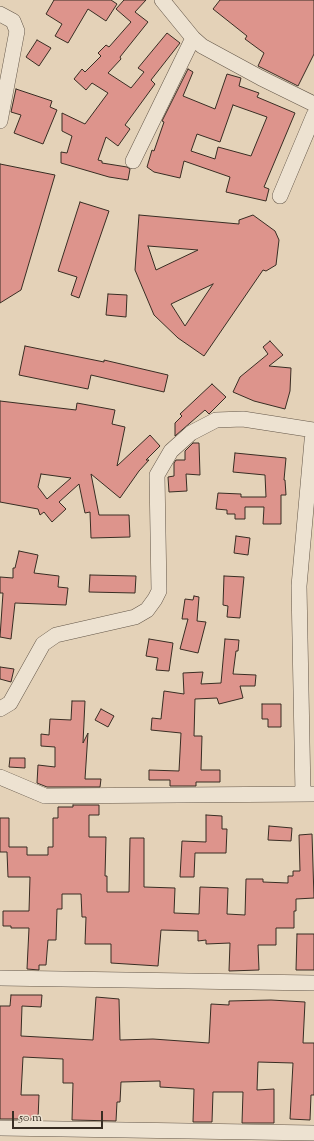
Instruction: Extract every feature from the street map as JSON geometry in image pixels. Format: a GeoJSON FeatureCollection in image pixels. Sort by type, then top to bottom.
{"type":"FeatureCollection","features":[{"type":"Feature","properties":{"kind":"street"},"geometry":{"type":"LineString","coordinates":[[162,0],[192,38],[202,46],[255,75],[314,104]]}},
{"type":"Feature","properties":{"kind":"street"},"geometry":{"type":"LineString","coordinates":[[0,14],[13,21],[17,31],[0,121]]}},
{"type":"Feature","properties":{"kind":"street"},"geometry":{"type":"LineString","coordinates":[[133,161],[192,38]]}},
{"type":"Feature","properties":{"kind":"street"},"geometry":{"type":"LineString","coordinates":[[280,196],[314,115]]}},
{"type":"Feature","properties":{"kind":"street"},"geometry":{"type":"LineString","coordinates":[[0,709],[10,703],[43,644],[56,635],[135,617],[147,610],[155,599],[159,591],[157,475],[171,450],[191,433],[216,420],[243,419],[313,430],[299,586],[308,794],[45,796],[0,777]]}},
{"type":"Feature","properties":{"kind":"street"},"geometry":{"type":"LineString","coordinates":[[0,978],[314,983]]}},
{"type":"Feature","properties":{"kind":"street"},"geometry":{"type":"LineString","coordinates":[[0,1128],[314,1133]]}},
{"type":"Feature","properties":{"kind":"building"},"geometry":{"type":"Polygon","coordinates":[[[54,0],[111,0],[117,4],[106,21],[88,9],[68,43],[55,36],[62,24],[46,14],[54,0]]]}},
{"type":"Feature","properties":{"kind":"building"},"geometry":{"type":"Polygon","coordinates":[[[124,0],[146,0],[135,12],[148,22],[120,57],[121,59],[108,73],[131,88],[144,72],[138,68],[167,33],[180,43],[151,80],[155,84],[125,125],[130,129],[118,146],[106,137],[98,160],[102,161],[102,163],[127,167],[130,169],[128,180],[109,177],[61,163],[61,152],[67,153],[72,136],[62,131],[62,113],[85,124],[108,93],[92,83],[86,90],[74,79],[82,69],[85,72],[101,56],[98,53],[106,45],[109,47],[131,22],[116,9],[124,0]]]}},
{"type":"Feature","properties":{"kind":"building"},"geometry":{"type":"Polygon","coordinates":[[[220,0],[314,0],[314,54],[298,86],[258,66],[264,53],[245,39],[247,36],[213,9],[220,0]]]}},
{"type":"Feature","properties":{"kind":"building"},"geometry":{"type":"Polygon","coordinates":[[[37,40],[51,48],[39,66],[26,57],[37,40]]]}},
{"type":"Feature","properties":{"kind":"building"},"geometry":{"type":"Polygon","coordinates":[[[188,69],[193,72],[183,96],[215,109],[227,74],[241,78],[239,86],[259,93],[257,97],[295,113],[264,187],[269,189],[266,201],[226,192],[230,177],[184,161],[180,178],[154,172],[147,167],[152,150],[154,151],[164,122],[162,121],[188,69]],[[233,105],[220,142],[197,134],[191,151],[215,159],[218,147],[251,156],[267,117],[233,105]]]}},
{"type":"Feature","properties":{"kind":"building"},"geometry":{"type":"Polygon","coordinates":[[[16,89],[52,101],[50,107],[57,110],[43,144],[14,133],[21,115],[11,112],[16,89]]]}},
{"type":"Feature","properties":{"kind":"building"},"geometry":{"type":"Polygon","coordinates":[[[0,164],[55,175],[21,290],[0,303],[0,164]]]}},
{"type":"Feature","properties":{"kind":"building"},"geometry":{"type":"Polygon","coordinates":[[[80,202],[109,211],[79,298],[71,295],[77,277],[58,271],[80,202]]]}},
{"type":"Feature","properties":{"kind":"building"},"geometry":{"type":"Polygon","coordinates":[[[139,215],[239,224],[239,220],[253,215],[275,231],[279,240],[276,265],[266,271],[263,270],[204,356],[178,338],[154,315],[135,270],[139,215]],[[148,246],[156,270],[198,250],[148,246]],[[213,284],[171,304],[185,326],[213,284]]]}},
{"type":"Feature","properties":{"kind":"building"},"geometry":{"type":"Polygon","coordinates":[[[108,294],[127,295],[126,317],[106,315],[108,294]]]}},
{"type":"Feature","properties":{"kind":"building"},"geometry":{"type":"Polygon","coordinates":[[[270,341],[283,355],[269,366],[291,368],[290,391],[285,409],[254,401],[233,392],[240,377],[268,354],[263,347],[270,341]]]}},
{"type":"Feature","properties":{"kind":"building"},"geometry":{"type":"Polygon","coordinates":[[[25,346],[104,362],[104,360],[168,375],[164,392],[91,375],[88,389],[19,375],[25,346]]]}},
{"type":"Feature","properties":{"kind":"building"},"geometry":{"type":"Polygon","coordinates":[[[212,384],[226,397],[209,414],[205,410],[175,436],[175,423],[182,416],[180,414],[212,384]]]}},
{"type":"Feature","properties":{"kind":"building"},"geometry":{"type":"Polygon","coordinates":[[[0,401],[76,410],[77,403],[115,410],[112,424],[125,427],[117,466],[150,435],[160,446],[146,460],[149,460],[139,471],[120,498],[91,474],[99,515],[129,515],[130,537],[91,538],[90,512],[85,513],[79,484],[59,502],[66,509],[52,522],[44,512],[40,515],[38,509],[0,502],[0,401]],[[41,474],[38,487],[47,499],[71,478],[41,474]]]}},
{"type":"Feature","properties":{"kind":"building"},"geometry":{"type":"Polygon","coordinates":[[[193,443],[199,443],[200,475],[186,474],[187,491],[169,492],[168,477],[174,476],[174,463],[176,460],[185,460],[185,451],[193,443]]]}},
{"type":"Feature","properties":{"kind":"building"},"geometry":{"type":"Polygon","coordinates":[[[235,453],[286,458],[284,480],[286,495],[281,495],[281,524],[263,524],[264,507],[245,507],[245,519],[235,519],[235,514],[227,514],[227,510],[216,509],[218,493],[241,494],[241,497],[266,497],[265,475],[233,472],[235,453]]]}},
{"type":"Feature","properties":{"kind":"building"},"geometry":{"type":"Polygon","coordinates":[[[236,536],[250,538],[248,555],[234,553],[236,536]]]}},
{"type":"Feature","properties":{"kind":"building"},"geometry":{"type":"Polygon","coordinates":[[[19,551],[38,555],[34,573],[59,576],[58,587],[68,588],[66,605],[15,603],[11,639],[0,637],[3,593],[0,593],[0,577],[13,578],[13,568],[15,568],[19,551]]]}},
{"type":"Feature","properties":{"kind":"building"},"geometry":{"type":"Polygon","coordinates":[[[90,575],[136,576],[135,593],[89,592],[90,575]]]}},
{"type":"Feature","properties":{"kind":"building"},"geometry":{"type":"Polygon","coordinates":[[[224,576],[244,577],[240,618],[227,617],[228,606],[223,605],[224,576]]]}},
{"type":"Feature","properties":{"kind":"building"},"geometry":{"type":"Polygon","coordinates":[[[194,596],[199,597],[197,621],[206,622],[198,653],[180,649],[188,619],[182,619],[185,599],[193,600],[194,596]]]}},
{"type":"Feature","properties":{"kind":"building"},"geometry":{"type":"Polygon","coordinates":[[[149,639],[173,643],[169,671],[156,670],[158,658],[146,656],[149,639]]]}},
{"type":"Feature","properties":{"kind":"building"},"geometry":{"type":"Polygon","coordinates":[[[225,639],[239,640],[233,674],[256,675],[255,686],[240,686],[243,698],[219,704],[217,698],[195,699],[194,736],[202,736],[201,770],[220,770],[220,782],[196,782],[196,786],[170,786],[170,780],[149,780],[149,770],[179,771],[181,733],[151,730],[152,718],[161,719],[164,691],[184,694],[183,673],[203,672],[201,684],[221,683],[225,639]]]}},
{"type":"Feature","properties":{"kind":"building"},"geometry":{"type":"Polygon","coordinates":[[[0,667],[14,669],[11,682],[0,679],[0,667]]]}},
{"type":"Feature","properties":{"kind":"building"},"geometry":{"type":"Polygon","coordinates":[[[72,701],[85,701],[83,743],[88,733],[85,779],[101,779],[100,787],[47,787],[37,783],[38,765],[55,767],[55,747],[41,746],[41,734],[49,735],[50,719],[71,720],[72,701]]]}},
{"type":"Feature","properties":{"kind":"building"},"geometry":{"type":"Polygon","coordinates":[[[262,704],[281,704],[281,727],[268,727],[268,719],[262,719],[262,704]]]}},
{"type":"Feature","properties":{"kind":"building"},"geometry":{"type":"Polygon","coordinates":[[[101,709],[114,716],[108,727],[95,720],[101,709]]]}},
{"type":"Feature","properties":{"kind":"building"},"geometry":{"type":"Polygon","coordinates":[[[10,758],[25,758],[25,768],[9,767],[10,758]]]}},
{"type":"Feature","properties":{"kind":"building"},"geometry":{"type":"Polygon","coordinates":[[[73,805],[99,805],[99,815],[89,815],[89,837],[106,837],[105,876],[107,876],[107,892],[129,892],[130,838],[144,838],[144,887],[175,888],[174,913],[199,914],[200,887],[228,888],[227,914],[245,915],[246,879],[263,879],[263,882],[288,883],[288,876],[293,876],[293,871],[300,871],[299,835],[312,834],[314,898],[296,899],[294,928],[276,928],[276,945],[258,945],[259,970],[229,971],[230,943],[206,944],[206,940],[198,941],[198,931],[161,930],[158,966],[111,963],[111,944],[85,944],[86,917],[82,917],[81,894],[62,894],[62,909],[57,909],[56,940],[48,940],[46,965],[39,965],[39,970],[27,969],[29,928],[11,928],[11,926],[3,926],[3,911],[29,911],[30,877],[8,877],[7,852],[0,852],[0,818],[9,818],[9,847],[27,847],[27,855],[48,855],[48,847],[53,847],[53,818],[58,818],[58,807],[73,807],[73,805]]]}},
{"type":"Feature","properties":{"kind":"building"},"geometry":{"type":"Polygon","coordinates":[[[206,815],[222,816],[222,829],[227,829],[226,853],[195,853],[194,877],[180,877],[182,841],[206,842],[206,815]]]}},
{"type":"Feature","properties":{"kind":"building"},"geometry":{"type":"Polygon","coordinates":[[[269,826],[292,828],[291,841],[268,840],[269,826]]]}},
{"type":"Feature","properties":{"kind":"building"},"geometry":{"type":"Polygon","coordinates":[[[297,934],[314,934],[314,970],[296,970],[297,934]]]}},
{"type":"Feature","properties":{"kind":"building"},"geometry":{"type":"Polygon","coordinates":[[[11,995],[42,995],[41,1007],[22,1006],[21,1036],[93,1040],[96,997],[119,999],[120,1040],[153,1039],[209,1043],[211,1004],[229,1005],[229,1001],[271,1000],[305,1002],[303,1043],[314,1043],[314,1095],[311,1095],[310,1120],[290,1119],[293,1063],[258,1062],[257,1090],[274,1089],[274,1123],[242,1123],[243,1092],[213,1092],[212,1122],[193,1122],[194,1089],[160,1087],[160,1081],[121,1082],[120,1102],[117,1102],[116,1121],[72,1120],[73,1083],[63,1083],[63,1059],[23,1057],[21,1095],[39,1095],[38,1119],[0,1119],[0,1006],[10,1006],[11,995]]]}}]}
